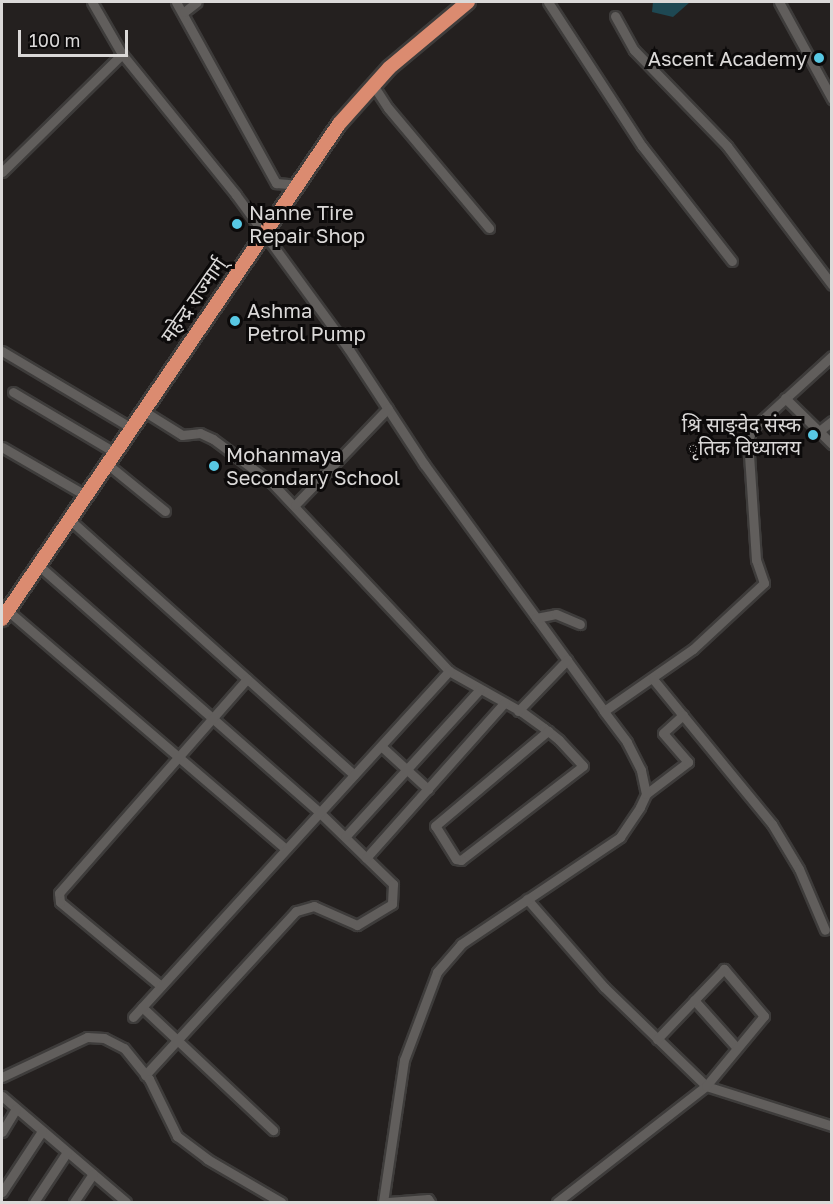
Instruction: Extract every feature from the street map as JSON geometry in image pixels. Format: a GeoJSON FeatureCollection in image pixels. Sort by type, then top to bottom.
{"type":"FeatureCollection","features":[{"type":"Feature","properties":{"kind":"highway","name":"महेन्द्र राज्मार्ग्"},"geometry":{"type":"LineString","coordinates":[[4,614],[339,123],[373,85],[468,2]]}},
{"type":"Feature","properties":{"kind":"street"},"geometry":{"type":"LineString","coordinates":[[92,2],[122,54],[236,195],[536,618],[627,742],[641,770],[646,794]]}},
{"type":"Feature","properties":{"kind":"street"},"geometry":{"type":"LineString","coordinates":[[176,2],[184,12],[276,183],[297,185]]}},
{"type":"Feature","properties":{"kind":"street"},"geometry":{"type":"LineString","coordinates":[[184,12],[197,2]]}},
{"type":"Feature","properties":{"kind":"street"},"geometry":{"type":"LineString","coordinates":[[548,2],[642,146],[732,261]]}},
{"type":"Feature","properties":{"kind":"street"},"geometry":{"type":"LineString","coordinates":[[778,2],[831,99]]}},
{"type":"Feature","properties":{"kind":"street"},"geometry":{"type":"LineString","coordinates":[[615,16],[634,50],[727,146],[831,285]]}},
{"type":"Feature","properties":{"kind":"street"},"geometry":{"type":"LineString","coordinates":[[2,172],[122,54]]}},
{"type":"Feature","properties":{"kind":"street"},"geometry":{"type":"LineString","coordinates":[[373,85],[388,108],[489,228]]}},
{"type":"Feature","properties":{"kind":"street"},"geometry":{"type":"LineString","coordinates":[[2,351],[130,427]]}},
{"type":"Feature","properties":{"kind":"street"},"geometry":{"type":"LineString","coordinates":[[604,711],[693,649],[764,583],[756,560],[746,455],[752,429],[831,356]]}},
{"type":"Feature","properties":{"kind":"street"},"geometry":{"type":"LineString","coordinates":[[13,392],[110,457],[165,511]]}},
{"type":"Feature","properties":{"kind":"street"},"geometry":{"type":"LineString","coordinates":[[785,398],[831,444]]}},
{"type":"Feature","properties":{"kind":"street"},"geometry":{"type":"LineString","coordinates":[[295,505],[388,408]]}},
{"type":"Feature","properties":{"kind":"street"},"geometry":{"type":"LineString","coordinates":[[142,410],[182,435],[200,434],[213,439],[295,505],[449,671],[548,731],[583,766],[461,860],[456,859],[435,826],[548,731]]}},
{"type":"Feature","properties":{"kind":"street"},"geometry":{"type":"LineString","coordinates":[[818,432],[831,421]]}},
{"type":"Feature","properties":{"kind":"street"},"geometry":{"type":"LineString","coordinates":[[2,447],[85,495]]}},
{"type":"Feature","properties":{"kind":"street"},"geometry":{"type":"LineString","coordinates":[[69,519],[354,775]]}},
{"type":"Feature","properties":{"kind":"street"},"geometry":{"type":"LineString","coordinates":[[38,564],[320,813],[393,884],[392,904],[357,925],[314,906],[296,911],[146,1075]]}},
{"type":"Feature","properties":{"kind":"street"},"geometry":{"type":"LineString","coordinates":[[4,614],[286,849]]}},
{"type":"Feature","properties":{"kind":"street"},"geometry":{"type":"LineString","coordinates":[[536,618],[556,614],[579,624]]}},
{"type":"Feature","properties":{"kind":"street"},"geometry":{"type":"LineString","coordinates":[[518,711],[567,660]]}},
{"type":"Feature","properties":{"kind":"street"},"geometry":{"type":"LineString","coordinates":[[132,1017],[449,671]]}},
{"type":"Feature","properties":{"kind":"street"},"geometry":{"type":"LineString","coordinates":[[161,986],[58,898],[176,758],[247,679]]}},
{"type":"Feature","properties":{"kind":"street"},"geometry":{"type":"LineString","coordinates":[[653,679],[772,824],[799,869],[825,930]]}},
{"type":"Feature","properties":{"kind":"street"},"geometry":{"type":"LineString","coordinates":[[345,837],[479,690]]}},
{"type":"Feature","properties":{"kind":"street"},"geometry":{"type":"LineString","coordinates":[[366,858],[504,704]]}},
{"type":"Feature","properties":{"kind":"street"},"geometry":{"type":"LineString","coordinates":[[430,1203],[428,1199],[385,1203],[404,1060],[437,972],[461,944],[620,837],[646,794],[688,762],[663,733],[684,715]]}},
{"type":"Feature","properties":{"kind":"street"},"geometry":{"type":"LineString","coordinates":[[381,746],[428,789]]}},
{"type":"Feature","properties":{"kind":"street"},"geometry":{"type":"LineString","coordinates":[[527,899],[604,987],[706,1086],[831,1126]]}},
{"type":"Feature","properties":{"kind":"street"},"geometry":{"type":"LineString","coordinates":[[557,1203],[706,1086],[764,1016],[724,969],[657,1039]]}},
{"type":"Feature","properties":{"kind":"street"},"geometry":{"type":"LineString","coordinates":[[694,1000],[737,1048]]}},
{"type":"Feature","properties":{"kind":"street"},"geometry":{"type":"LineString","coordinates":[[142,1007],[273,1130]]}},
{"type":"Feature","properties":{"kind":"street"},"geometry":{"type":"LineString","coordinates":[[2,1077],[87,1037],[104,1038],[124,1048],[146,1075],[177,1136],[207,1159],[281,1203]]}},
{"type":"Feature","properties":{"kind":"street"},"geometry":{"type":"LineString","coordinates":[[2,1096],[126,1203]]}},
{"type":"Feature","properties":{"kind":"street"},"geometry":{"type":"LineString","coordinates":[[2,1132],[16,1108]]}},
{"type":"Feature","properties":{"kind":"street"},"geometry":{"type":"LineString","coordinates":[[2,1192],[42,1131]]}},
{"type":"Feature","properties":{"kind":"street"},"geometry":{"type":"LineString","coordinates":[[34,1203],[67,1152]]}},
{"type":"Feature","properties":{"kind":"street"},"geometry":{"type":"LineString","coordinates":[[74,1203],[93,1174]]}},
{"type":"Feature","properties":{"kind":"water"},"geometry":{"type":"Polygon","coordinates":[[[653,2],[690,2],[673,17],[652,12],[653,2]]]}},
{"type":"Feature","properties":{"kind":"place","name":"Ascent Academy"},"geometry":{"type":"Point","coordinates":[819,58]}},
{"type":"Feature","properties":{"kind":"place","name":"Nanne Tire Repair Shop"},"geometry":{"type":"Point","coordinates":[237,224]}},
{"type":"Feature","properties":{"kind":"place","name":"Ashma Petrol Pump"},"geometry":{"type":"Point","coordinates":[235,321]}},
{"type":"Feature","properties":{"kind":"place","name":"श्रि साङ्वेद संस्क ृतिक विध्यालय"},"geometry":{"type":"Point","coordinates":[813,435]}},
{"type":"Feature","properties":{"kind":"place","name":"Mohanmaya Secondary School"},"geometry":{"type":"Point","coordinates":[214,466]}}]}
